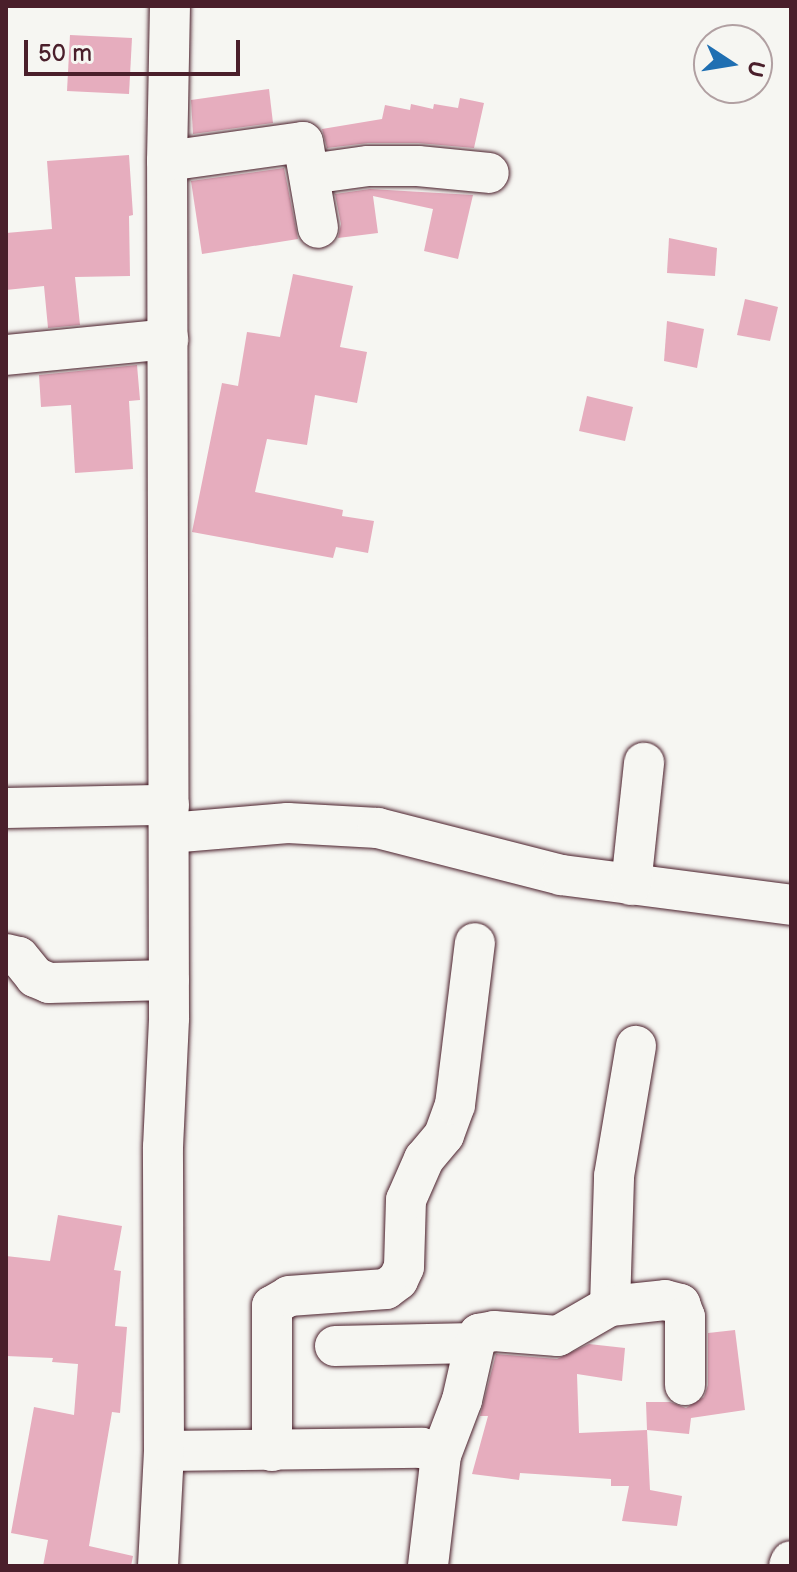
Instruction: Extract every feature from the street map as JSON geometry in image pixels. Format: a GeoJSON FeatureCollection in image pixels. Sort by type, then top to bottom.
{"type":"FeatureCollection","features":[{"type":"Feature","properties":{"kind":"street"},"geometry":{"type":"LineString","coordinates":[[158,1566],[164,1451],[161,1319],[169,980],[167,161],[170,6]]}},
{"type":"Feature","properties":{"kind":"street"},"geometry":{"type":"LineString","coordinates":[[167,161],[303,142],[318,228]]}},
{"type":"Feature","properties":{"kind":"street"},"geometry":{"type":"LineString","coordinates":[[310,174],[393,166],[489,173]]}},
{"type":"Feature","properties":{"kind":"street"},"geometry":{"type":"LineString","coordinates":[[6,355],[168,339]]}},
{"type":"Feature","properties":{"kind":"street"},"geometry":{"type":"LineString","coordinates":[[631,885],[644,763]]}},
{"type":"Feature","properties":{"kind":"street"},"geometry":{"type":"LineString","coordinates":[[6,808],[378,828],[507,864],[631,885],[791,905]]}},
{"type":"Feature","properties":{"kind":"street"},"geometry":{"type":"LineString","coordinates":[[272,1451],[272,1306],[289,1296],[386,1289],[398,1280],[404,1267],[406,1200],[424,1159],[444,1135],[455,1105],[475,943]]}},
{"type":"Feature","properties":{"kind":"street"},"geometry":{"type":"LineString","coordinates":[[6,954],[19,957],[35,977],[49,983],[169,980]]}},
{"type":"Feature","properties":{"kind":"street"},"geometry":{"type":"LineString","coordinates":[[610,1306],[614,1176],[636,1046]]}},
{"type":"Feature","properties":{"kind":"street"},"geometry":{"type":"LineString","coordinates":[[437,1565],[441,1455],[462,1400],[479,1334],[494,1331],[558,1336],[610,1306],[665,1300],[680,1304],[685,1317],[685,1385]]}},
{"type":"Feature","properties":{"kind":"street"},"geometry":{"type":"LineString","coordinates":[[335,1346],[475,1343]]}},
{"type":"Feature","properties":{"kind":"street"},"geometry":{"type":"LineString","coordinates":[[164,1451],[422,1448],[441,1455]]}},
{"type":"Feature","properties":{"kind":"building"},"geometry":{"type":"Polygon","coordinates":[[[70,35],[132,38],[129,94],[67,91],[70,35]]]}},
{"type":"Feature","properties":{"kind":"building"},"geometry":{"type":"Polygon","coordinates":[[[269,89],[273,123],[193,134],[191,100],[269,89]]]}},
{"type":"Feature","properties":{"kind":"building"},"geometry":{"type":"Polygon","coordinates":[[[460,98],[484,103],[474,148],[368,143],[327,148],[322,129],[382,119],[385,105],[410,110],[411,104],[433,109],[434,104],[458,108],[460,98]]]}},
{"type":"Feature","properties":{"kind":"building"},"geometry":{"type":"Polygon","coordinates":[[[129,155],[133,215],[129,216],[130,276],[75,277],[80,325],[48,328],[44,286],[6,290],[6,233],[52,229],[47,161],[129,155]]]}},
{"type":"Feature","properties":{"kind":"building"},"geometry":{"type":"Polygon","coordinates":[[[284,168],[298,239],[202,254],[191,181],[284,168]]]}},
{"type":"Feature","properties":{"kind":"building"},"geometry":{"type":"Polygon","coordinates":[[[370,189],[473,195],[458,259],[424,251],[433,209],[373,196],[378,233],[338,238],[341,224],[335,194],[370,189]]]}},
{"type":"Feature","properties":{"kind":"building"},"geometry":{"type":"Polygon","coordinates":[[[669,238],[717,248],[715,276],[667,273],[669,238]]]}},
{"type":"Feature","properties":{"kind":"building"},"geometry":{"type":"Polygon","coordinates":[[[293,274],[353,286],[340,347],[367,352],[357,403],[315,395],[307,445],[267,439],[255,492],[343,510],[342,516],[374,521],[368,553],[336,547],[333,558],[192,532],[222,383],[238,386],[247,332],[280,337],[293,274]]]}},
{"type":"Feature","properties":{"kind":"building"},"geometry":{"type":"Polygon","coordinates":[[[745,299],[778,307],[770,341],[737,335],[745,299]]]}},
{"type":"Feature","properties":{"kind":"building"},"geometry":{"type":"Polygon","coordinates":[[[667,321],[704,329],[697,368],[664,361],[667,321]]]}},
{"type":"Feature","properties":{"kind":"building"},"geometry":{"type":"Polygon","coordinates":[[[137,365],[140,400],[129,401],[133,469],[75,473],[71,405],[41,407],[39,375],[137,365]]]}},
{"type":"Feature","properties":{"kind":"building"},"geometry":{"type":"Polygon","coordinates":[[[587,396],[633,407],[625,441],[579,431],[587,396]]]}},
{"type":"Feature","properties":{"kind":"building"},"geometry":{"type":"Polygon","coordinates":[[[58,1215],[122,1226],[114,1270],[121,1271],[115,1326],[127,1327],[120,1413],[112,1412],[89,1546],[133,1556],[131,1566],[43,1566],[48,1540],[11,1533],[34,1407],[74,1415],[78,1364],[52,1362],[53,1358],[6,1356],[6,1256],[50,1261],[58,1215]]]}},
{"type":"Feature","properties":{"kind":"building"},"geometry":{"type":"Polygon","coordinates":[[[735,1330],[745,1410],[691,1418],[689,1434],[647,1430],[646,1402],[670,1402],[686,1408],[704,1397],[708,1385],[708,1333],[735,1330]]]}},
{"type":"Feature","properties":{"kind":"building"},"geometry":{"type":"Polygon","coordinates":[[[589,1344],[625,1348],[622,1381],[577,1374],[579,1433],[647,1430],[650,1490],[682,1496],[677,1526],[622,1521],[629,1486],[611,1486],[611,1479],[520,1473],[519,1480],[472,1474],[488,1416],[480,1416],[496,1354],[557,1359],[589,1344]]]}}]}
